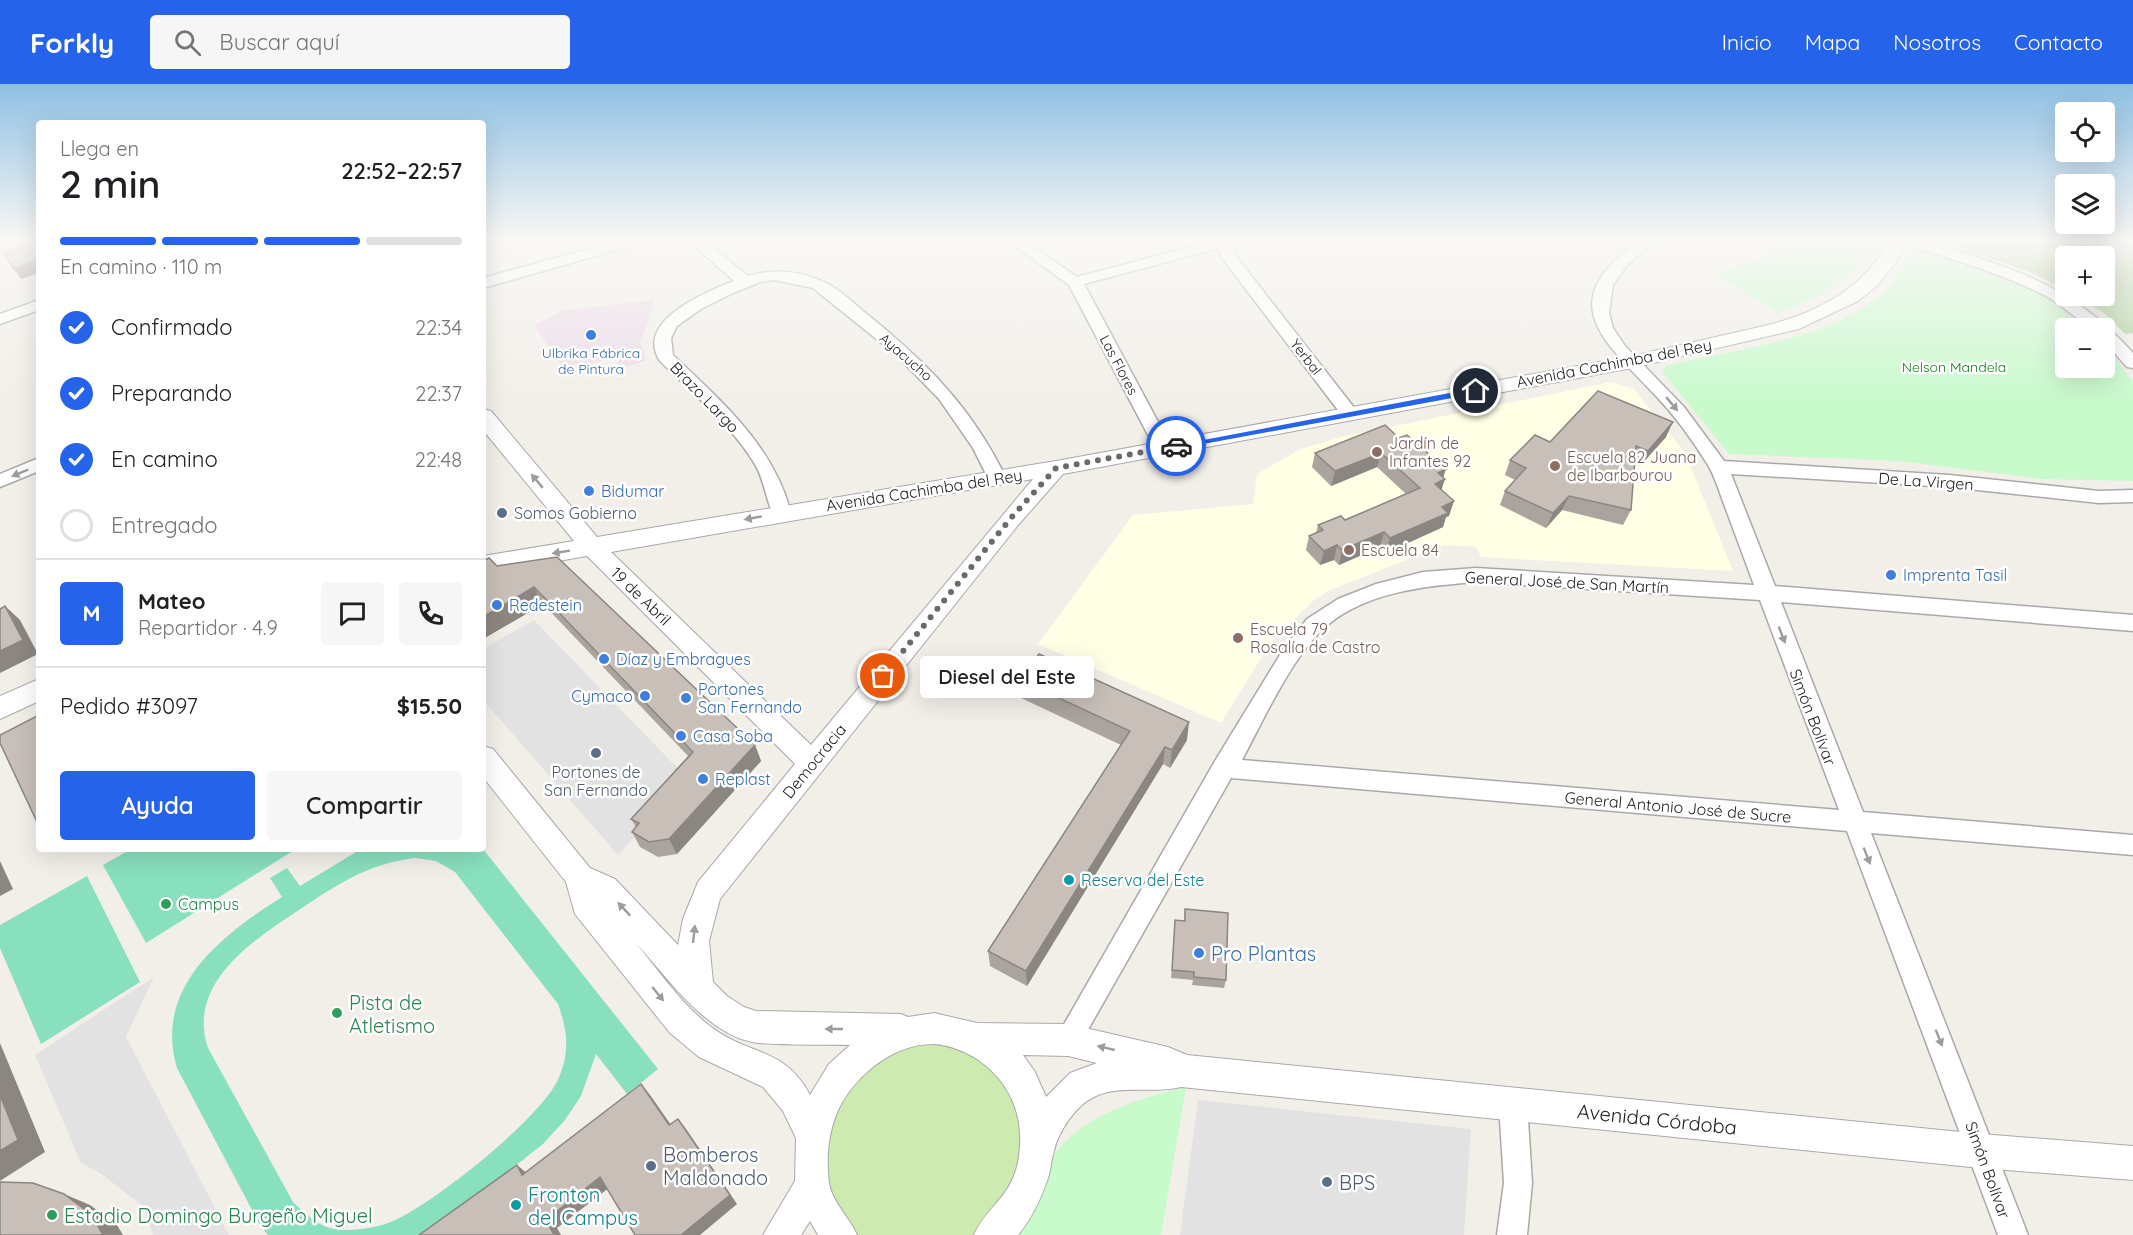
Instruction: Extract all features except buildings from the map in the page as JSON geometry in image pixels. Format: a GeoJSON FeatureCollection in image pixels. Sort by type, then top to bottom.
{"type":"FeatureCollection","features":[{"type":"Feature","properties":{"kind":"street","name":"Brazo Largo"},"geometry":{"type":"LineString","coordinates":[[719,295],[682,315],[665,330],[661,346],[666,357],[747,440],[767,466],[779,495],[782,513]]}},
{"type":"Feature","properties":{"kind":"street","name":"Ayacucho"},"geometry":{"type":"LineString","coordinates":[[833,295],[933,379],[957,407],[989,459],[987,480]]}},
{"type":"Feature","properties":{"kind":"street","name":"Las Flores"},"geometry":{"type":"LineString","coordinates":[[1082,295],[1163,448]]}},
{"type":"Feature","properties":{"kind":"street","name":"Yerbal"},"geometry":{"type":"LineString","coordinates":[[1258,295],[1350,414]]}},
{"type":"Feature","properties":{"kind":"street","name":"Simón Bolívar"},"geometry":{"type":"LineString","coordinates":[[1602,295],[1600,303],[1602,320],[1613,342],[1691,426],[1719,467],[2013,1235]]}},
{"type":"Feature","properties":{"kind":"street","name":"Avenida Cachimba del Rey"},"geometry":{"type":"LineString","coordinates":[[486,565],[1056,468],[1632,362],[1764,332],[1826,311],[1851,295]]}},
{"type":"Feature","properties":{"kind":"street"},"geometry":{"type":"LineString","coordinates":[[2052,295],[2074,306],[2088,318]]}},
{"type":"Feature","properties":{"kind":"street"},"geometry":{"type":"LineString","coordinates":[[0,319],[36,306]]}},
{"type":"Feature","properties":{"kind":"street"},"geometry":{"type":"LineString","coordinates":[[2115,343],[2133,363]]}},
{"type":"Feature","properties":{"kind":"street","name":"19 de Abril"},"geometry":{"type":"LineString","coordinates":[[486,420],[592,547],[812,764]]}},
{"type":"Feature","properties":{"kind":"street"},"geometry":{"type":"LineString","coordinates":[[0,481],[36,465]]}},
{"type":"Feature","properties":{"kind":"street","name":"De La Virgen"},"geometry":{"type":"LineString","coordinates":[[1719,467],[1949,481],[2099,497],[2133,496]]}},
{"type":"Feature","properties":{"kind":"street","name":"Democracia"},"geometry":{"type":"LineString","coordinates":[[700,992],[692,955],[695,922],[708,891],[1011,518],[1056,468]]}},
{"type":"Feature","properties":{"kind":"street"},"geometry":{"type":"LineString","coordinates":[[987,480],[1011,518]]}},
{"type":"Feature","properties":{"kind":"street","name":"General José de San Martín"},"geometry":{"type":"LineString","coordinates":[[1068,1040],[1223,768],[1290,656],[1314,625],[1345,604],[1383,589],[1423,579],[1476,575],[1767,593],[2133,623]]}},
{"type":"Feature","properties":{"kind":"street"},"geometry":{"type":"LineString","coordinates":[[0,708],[36,690]]}},
{"type":"Feature","properties":{"kind":"street"},"geometry":{"type":"LineString","coordinates":[[486,761],[580,877],[586,904],[681,1022],[697,1038],[719,1051],[767,1070],[780,1081],[792,1096],[811,1134]]}},
{"type":"Feature","properties":{"kind":"street","name":"General Antonio José de Sucre"},"geometry":{"type":"LineString","coordinates":[[1223,768],[2133,845]]}},
{"type":"Feature","properties":{"kind":"street"},"geometry":{"type":"LineString","coordinates":[[580,877],[605,888],[700,992],[734,1019],[756,1027],[934,1030],[976,1039],[994,1050],[1022,1081],[1032,1101],[1038,1146],[1034,1169],[1026,1192],[1013,1213],[995,1234]]}},
{"type":"Feature","properties":{"kind":"street"},"geometry":{"type":"LineString","coordinates":[[839,1235],[820,1208],[812,1185],[809,1160],[811,1134],[827,1092],[856,1058],[894,1036],[934,1030]]}},
{"type":"Feature","properties":{"kind":"street","name":"Avenida Córdoba"},"geometry":{"type":"LineString","coordinates":[[976,1039],[1068,1040],[1168,1063],[1181,1071]]}},
{"type":"Feature","properties":{"kind":"street","name":"Avenida Córdoba"},"geometry":{"type":"LineString","coordinates":[[1038,1146],[1058,1106],[1069,1093],[1082,1084],[1108,1075],[1164,1076],[1181,1071],[1981,1151],[2133,1163]]}},
{"type":"Feature","properties":{"kind":"street"},"geometry":{"type":"LineString","coordinates":[[1512,1235],[1518,1184],[1513,1104]]}},
{"type":"Feature","properties":{"kind":"street"},"geometry":{"type":"LineString","coordinates":[[781,1235],[812,1185]]}},
{"type":"Feature","properties":{"kind":"shaded area","name":"Ulbrika Fábrica de Pintura"},"geometry":{"type":"Polygon","coordinates":[[[655,300],[640,344],[647,360],[616,371],[619,359],[562,366],[534,325],[565,310],[655,300]]]}},
{"type":"Feature","properties":{"kind":"shaded area"},"geometry":{"type":"Polygon","coordinates":[[[1611,382],[1634,389],[1685,453],[1733,571],[1481,557],[1476,547],[1445,545],[1330,590],[1315,599],[1271,642],[1221,723],[1038,644],[1133,515],[1253,504],[1257,474],[1301,449],[1341,437],[1611,382]]]}},
{"type":"Feature","properties":{"kind":"shaded area","name":"Portones de San Fernando"},"geometry":{"type":"Polygon","coordinates":[[[534,620],[688,779],[618,855],[486,703],[486,647],[534,620]]]}},
{"type":"Feature","properties":{"kind":"shaded area"},"geometry":{"type":"Polygon","coordinates":[[[154,977],[126,1037],[229,1235],[153,1235],[143,1206],[100,1173],[81,1163],[35,1055],[154,977]]]}},
{"type":"Feature","properties":{"kind":"shaded area","name":"BPS"},"geometry":{"type":"Polygon","coordinates":[[[1198,1100],[1471,1129],[1464,1235],[1180,1235],[1198,1100]]]}},
{"type":"Feature","properties":{"kind":"green space"},"geometry":{"type":"Polygon","coordinates":[[[1749,295],[1820,295],[1807,301],[1779,313],[1749,295]]]}},
{"type":"Feature","properties":{"kind":"green space","name":"Nelson Mandela"},"geometry":{"type":"Polygon","coordinates":[[[1880,295],[2043,295],[2055,301],[2055,306],[2063,306],[2080,318],[2055,318],[2055,378],[2115,378],[2115,357],[2133,382],[2133,481],[2041,479],[1898,461],[1729,454],[1662,371],[1666,366],[1801,335],[1851,315],[1880,295]]]}},
{"type":"Feature","properties":{"kind":"green space"},"geometry":{"type":"Polygon","coordinates":[[[2115,295],[2133,295],[2133,333],[2125,334],[2115,324],[2115,318],[2109,318],[2093,306],[2115,306],[2115,295]]]}},
{"type":"Feature","properties":{"kind":"green space","name":"Campus"},"geometry":{"type":"Polygon","coordinates":[[[126,852],[291,852],[146,943],[103,865],[126,852]]]}},
{"type":"Feature","properties":{"kind":"green space"},"geometry":{"type":"Polygon","coordinates":[[[356,852],[485,852],[658,1069],[627,1094],[596,1054],[581,1096],[565,1120],[543,1144],[427,1235],[268,1235],[260,1225],[177,1068],[172,1039],[175,1012],[184,988],[198,966],[237,928],[282,897],[270,878],[287,868],[300,886],[356,852]],[[415,858],[382,865],[354,876],[281,922],[244,950],[215,984],[206,1004],[204,1025],[208,1048],[293,1202],[322,1225],[349,1230],[380,1226],[434,1197],[512,1134],[534,1112],[560,1075],[565,1057],[566,1040],[564,1022],[558,1004],[455,872],[436,861],[415,858]]]}},
{"type":"Feature","properties":{"kind":"green space"},"geometry":{"type":"Polygon","coordinates":[[[87,876],[140,982],[41,1044],[0,948],[0,925],[87,876]]]}},
{"type":"Feature","properties":{"kind":"green space"},"geometry":{"type":"Polygon","coordinates":[[[976,1039],[1037,1123],[992,1235],[839,1235],[809,1159],[874,1045],[976,1039]]]}},
{"type":"Feature","properties":{"kind":"green space"},"geometry":{"type":"Polygon","coordinates":[[[1186,1087],[1161,1235],[1013,1235],[1050,1160],[1077,1131],[1111,1111],[1148,1097],[1186,1087]]]}},
{"type":"Feature","properties":{"kind":"way so far"},"geometry":{"type":"LineString","coordinates":[[883,676],[1011,518],[1056,468],[1176,446]]}},
{"type":"Feature","properties":{"kind":"place","name":"Ulbrika Fábrica de Pintura"},"geometry":{"type":"Point","coordinates":[591,335]}},
{"type":"Feature","properties":{"kind":"place","name":"Jardín de Infantes 92"},"geometry":{"type":"Point","coordinates":[1377,452]}},
{"type":"Feature","properties":{"kind":"place","name":"Escuela 82 Juana de Ibarbourou"},"geometry":{"type":"Point","coordinates":[1555,466]}},
{"type":"Feature","properties":{"kind":"place","name":"Bidumar"},"geometry":{"type":"Point","coordinates":[589,491]}},
{"type":"Feature","properties":{"kind":"place","name":"Somos Gobierno"},"geometry":{"type":"Point","coordinates":[502,513]}},
{"type":"Feature","properties":{"kind":"place","name":"Escuela 84"},"geometry":{"type":"Point","coordinates":[1349,550]}},
{"type":"Feature","properties":{"kind":"place","name":"Imprenta Tasil"},"geometry":{"type":"Point","coordinates":[1891,575]}},
{"type":"Feature","properties":{"kind":"place","name":"Redestein"},"geometry":{"type":"Point","coordinates":[497,605]}},
{"type":"Feature","properties":{"kind":"place","name":"Escuela 79 Rosalía de Castro"},"geometry":{"type":"Point","coordinates":[1238,638]}},
{"type":"Feature","properties":{"kind":"place","name":"Díaz y Embragues"},"geometry":{"type":"Point","coordinates":[604,659]}},
{"type":"Feature","properties":{"kind":"place","name":"Diesel del Este"},"geometry":{"type":"Point","coordinates":[883,676]}},
{"type":"Feature","properties":{"kind":"place","name":"Cymaco"},"geometry":{"type":"Point","coordinates":[645,696]}},
{"type":"Feature","properties":{"kind":"place","name":"Portones San Fernando"},"geometry":{"type":"Point","coordinates":[686,698]}},
{"type":"Feature","properties":{"kind":"place","name":"Casa Soba"},"geometry":{"type":"Point","coordinates":[681,736]}},
{"type":"Feature","properties":{"kind":"place","name":"Portones de San Fernando"},"geometry":{"type":"Point","coordinates":[596,753]}},
{"type":"Feature","properties":{"kind":"place","name":"Replast"},"geometry":{"type":"Point","coordinates":[703,779]}},
{"type":"Feature","properties":{"kind":"place","name":"Reserva del Este"},"geometry":{"type":"Point","coordinates":[1069,880]}},
{"type":"Feature","properties":{"kind":"place","name":"Campus"},"geometry":{"type":"Point","coordinates":[166,904]}},
{"type":"Feature","properties":{"kind":"place","name":"Pro Plantas"},"geometry":{"type":"Point","coordinates":[1199,953]}},
{"type":"Feature","properties":{"kind":"place","name":"Pista de Atletismo"},"geometry":{"type":"Point","coordinates":[337,1013]}},
{"type":"Feature","properties":{"kind":"place","name":"Bomberos Maldonado"},"geometry":{"type":"Point","coordinates":[651,1166]}},
{"type":"Feature","properties":{"kind":"place","name":"BPS"},"geometry":{"type":"Point","coordinates":[1327,1182]}},
{"type":"Feature","properties":{"kind":"place","name":"Fronton del Campus"},"geometry":{"type":"Point","coordinates":[516,1205]}},
{"type":"Feature","properties":{"kind":"place","name":"Estadio Domingo Burgeño Miguel"},"geometry":{"type":"Point","coordinates":[52,1215]}},
{"type":"Feature","properties":{"kind":"route"},"geometry":{"type":"LineString","coordinates":[[1176,446],[1476,391]]}}]}
